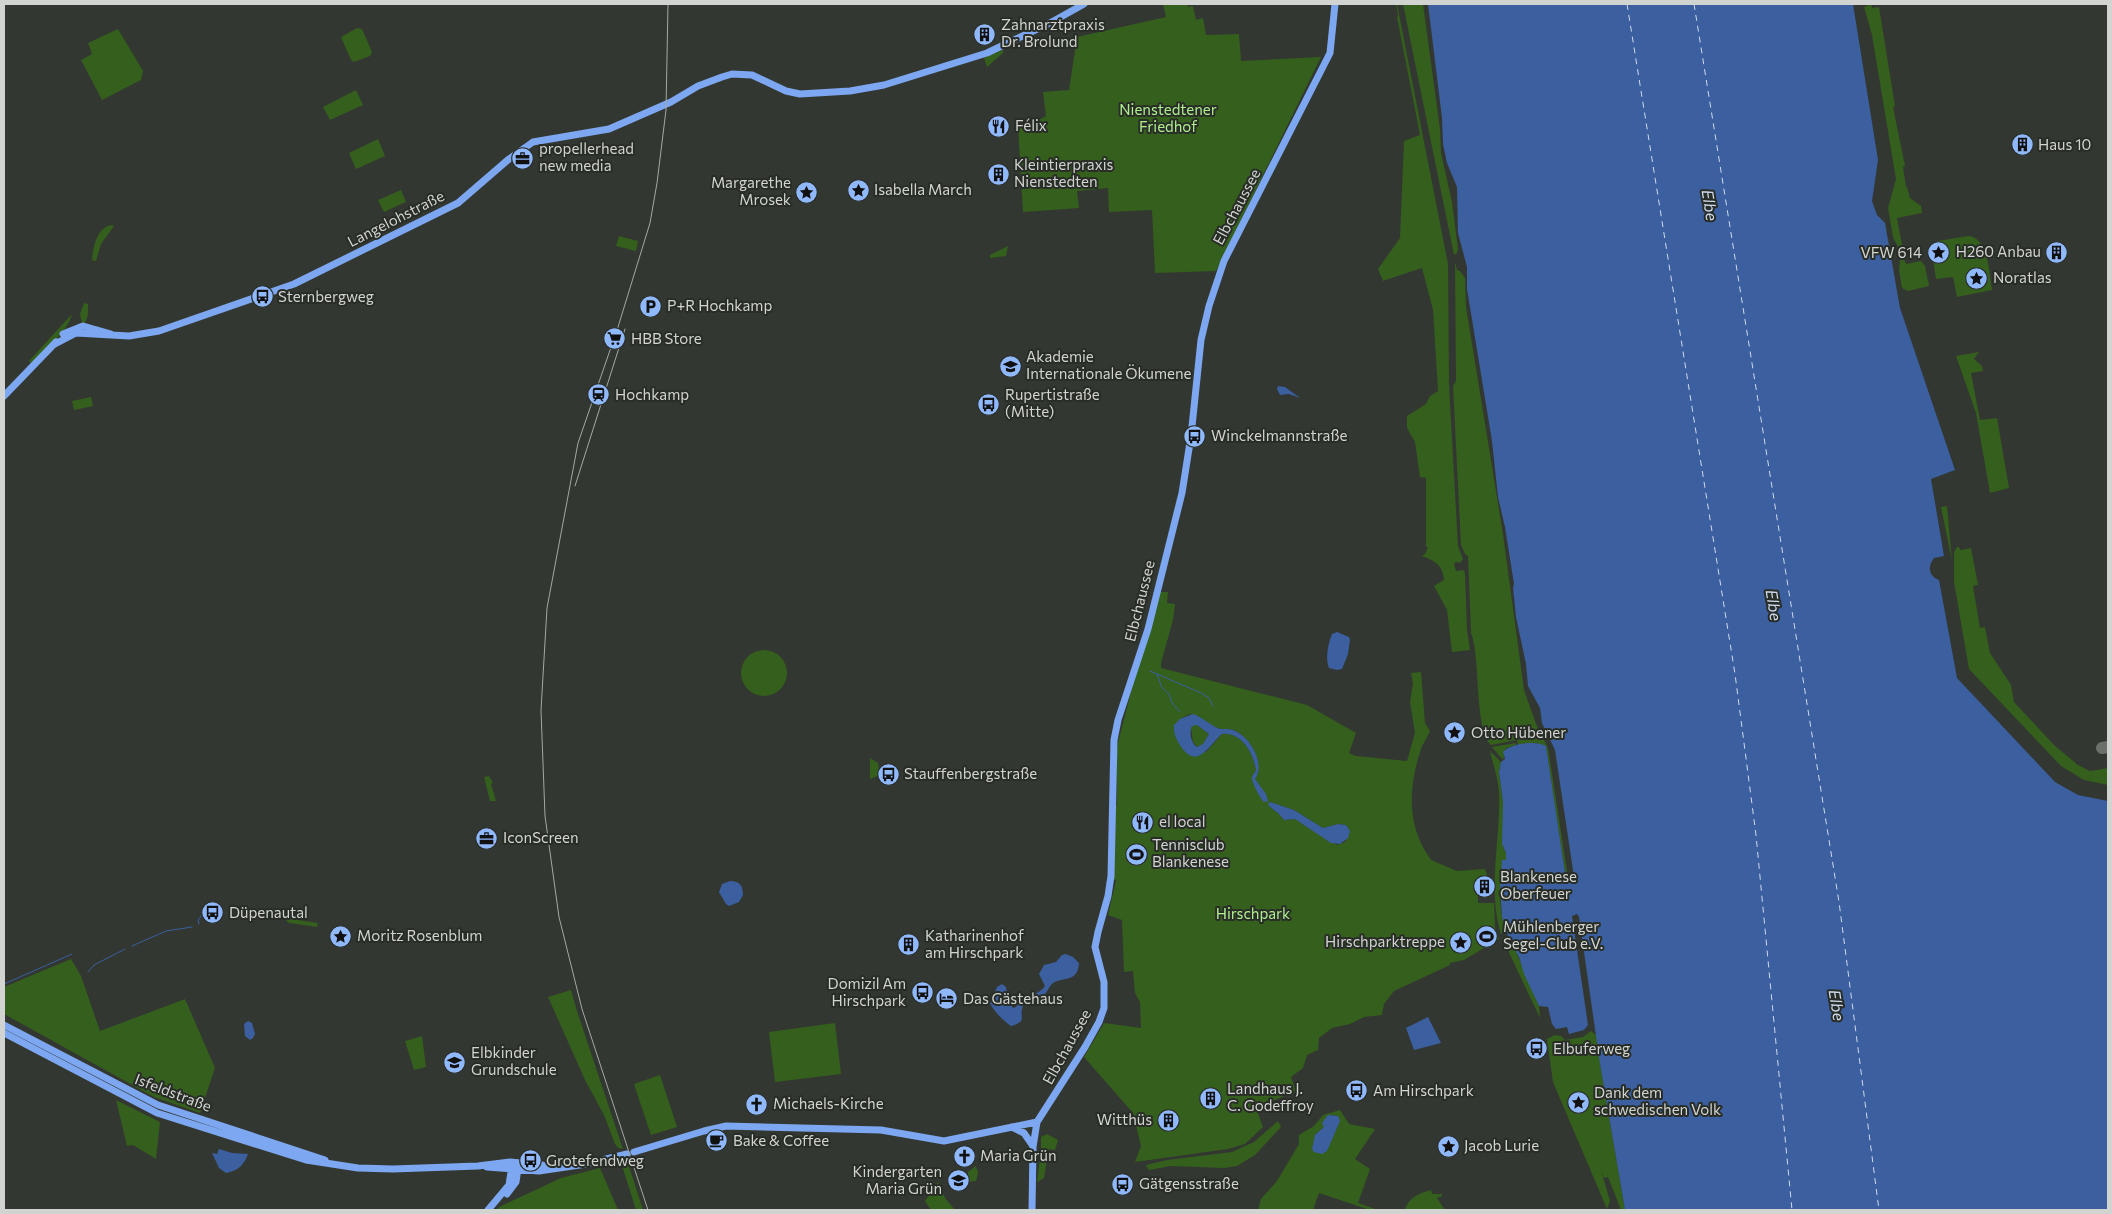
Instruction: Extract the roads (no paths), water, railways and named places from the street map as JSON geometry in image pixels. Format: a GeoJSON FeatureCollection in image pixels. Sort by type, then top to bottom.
{"type":"FeatureCollection","features":[{"type":"Feature","properties":{"kind":"main road","name":"Langelohstraße"},"geometry":{"type":"LineString","coordinates":[[4,396],[53,344],[76,333],[136,335],[165,329],[212,311],[294,284],[458,203],[509,159],[533,142],[605,130],[675,100],[698,86],[732,74],[752,75],[786,91],[800,94],[850,91],[884,85],[987,53],[1050,23],[1084,4]]}},
{"type":"Feature","properties":{"kind":"main road","name":"Elbchaussee"},"geometry":{"type":"LineString","coordinates":[[1032,1210],[1033,1146],[1037,1122],[1093,1034],[1104,1008],[1104,982],[1097,958],[1096,946],[1112,876],[1114,740],[1118,720],[1148,629],[1182,493],[1191,436],[1201,340],[1208,306],[1224,262],[1330,53],[1335,4]]}},
{"type":"Feature","properties":{"kind":"main road","name":"Isfeldstraße"},"geometry":{"type":"LineString","coordinates":[[4,1025],[158,1106],[342,1166]]}},
{"type":"Feature","properties":{"kind":"main road","name":"Isfeldstraße"},"geometry":{"type":"LineString","coordinates":[[4,1033],[157,1113],[306,1160],[342,1166],[411,1170],[478,1166],[514,1168],[539,1172],[551,1168],[586,1164],[627,1154]]}},
{"type":"Feature","properties":{"kind":"main road"},"geometry":{"type":"LineString","coordinates":[[634,1152],[704,1130],[726,1126],[881,1130],[953,1141],[1011,1126],[1037,1122]]}},
{"type":"Feature","properties":{"kind":"main road"},"geometry":{"type":"LineString","coordinates":[[1011,1126],[1024,1133],[1033,1146]]}},
{"type":"Feature","properties":{"kind":"main road"},"geometry":{"type":"LineString","coordinates":[[488,1210],[513,1188],[514,1168]]}},
{"type":"Feature","properties":{"kind":"water","name":"Elbe"},"geometry":{"type":"Polygon","coordinates":[[[1428,4],[1853,4],[1878,160],[1872,201],[1877,215],[1885,223],[1900,308],[1955,470],[1931,479],[1944,556],[1934,558],[1930,565],[1930,571],[1939,580],[1957,678],[2055,782],[2078,795],[2108,801],[2108,1210],[1625,1210],[1600,1064],[1579,917],[1577,914],[1572,916],[1588,1025],[1584,1030],[1569,1034],[1567,1027],[1556,1029],[1552,1024],[1548,1007],[1539,1006],[1524,974],[1519,957],[1509,939],[1502,917],[1500,886],[1502,860],[1506,860],[1506,853],[1502,844],[1503,802],[1499,772],[1501,762],[1505,759],[1503,752],[1511,746],[1536,743],[1546,746],[1566,879],[1570,883],[1574,877],[1555,750],[1542,723],[1540,708],[1528,686],[1526,664],[1516,617],[1514,584],[1498,497],[1492,441],[1467,289],[1467,267],[1458,233],[1457,187],[1447,163],[1443,144],[1442,118],[1428,4]]]}},
{"type":"Feature","properties":{"kind":"water"},"geometry":{"type":"Polygon","coordinates":[[[1278,386],[1285,387],[1300,398],[1289,394],[1280,395],[1277,389],[1278,386]]]}},
{"type":"Feature","properties":{"kind":"water"},"geometry":{"type":"Polygon","coordinates":[[[1337,632],[1349,637],[1350,640],[1348,654],[1342,669],[1337,670],[1329,668],[1327,655],[1332,634],[1337,632]]]}},
{"type":"Feature","properties":{"kind":"water"},"geometry":{"type":"Polygon","coordinates":[[[1193,714],[1217,728],[1233,730],[1245,738],[1254,751],[1259,766],[1255,779],[1266,794],[1268,801],[1263,801],[1252,780],[1256,770],[1249,751],[1241,740],[1229,734],[1222,734],[1204,753],[1199,756],[1193,756],[1182,748],[1176,737],[1174,725],[1180,719],[1193,714]],[[1197,725],[1192,726],[1191,737],[1197,747],[1203,744],[1209,734],[1197,725]]]}},
{"type":"Feature","properties":{"kind":"water"},"geometry":{"type":"Polygon","coordinates":[[[1268,803],[1294,810],[1323,828],[1338,824],[1346,825],[1350,831],[1348,838],[1340,844],[1331,843],[1295,819],[1284,820],[1269,806],[1268,803]]]}},
{"type":"Feature","properties":{"kind":"water"},"geometry":{"type":"Polygon","coordinates":[[[730,881],[740,885],[743,895],[739,902],[729,906],[719,892],[722,884],[730,881]]]}},
{"type":"Feature","properties":{"kind":"water"},"geometry":{"type":"Polygon","coordinates":[[[1066,954],[1073,957],[1079,963],[1075,974],[1072,977],[1055,982],[1044,995],[1025,1004],[1020,1022],[1011,1026],[1002,1019],[990,1003],[997,987],[1002,984],[1006,987],[1008,1001],[1013,1008],[1016,1007],[1023,1000],[1042,990],[1045,986],[1039,974],[1044,965],[1056,962],[1062,955],[1066,954]]]}},
{"type":"Feature","properties":{"kind":"water"},"geometry":{"type":"Polygon","coordinates":[[[1428,1017],[1441,1043],[1414,1050],[1406,1028],[1428,1017]]]}},
{"type":"Feature","properties":{"kind":"water"},"geometry":{"type":"Polygon","coordinates":[[[248,1021],[252,1023],[255,1034],[250,1040],[245,1036],[244,1024],[248,1021]]]}},
{"type":"Feature","properties":{"kind":"water"},"geometry":{"type":"Polygon","coordinates":[[[1328,1115],[1338,1116],[1340,1121],[1327,1151],[1322,1154],[1314,1152],[1312,1149],[1315,1135],[1324,1127],[1322,1123],[1328,1115]]]}},
{"type":"Feature","properties":{"kind":"water"},"geometry":{"type":"Polygon","coordinates":[[[219,1149],[232,1153],[248,1154],[240,1167],[226,1173],[219,1168],[212,1153],[217,1154],[219,1149]]]}},
{"type":"Feature","properties":{"kind":"waterway"},"geometry":{"type":"LineString","coordinates":[[1150,671],[1201,693],[1209,698],[1213,706]]}},
{"type":"Feature","properties":{"kind":"waterway"},"geometry":{"type":"LineString","coordinates":[[1157,674],[1162,688],[1169,694],[1172,703],[1180,712]]}},
{"type":"Feature","properties":{"kind":"waterway"},"geometry":{"type":"LineString","coordinates":[[199,924],[198,920],[207,909]]}},
{"type":"Feature","properties":{"kind":"waterway"},"geometry":{"type":"LineString","coordinates":[[132,946],[166,931],[192,927]]}},
{"type":"Feature","properties":{"kind":"waterway"},"geometry":{"type":"LineString","coordinates":[[88,972],[94,965],[125,949]]}},
{"type":"Feature","properties":{"kind":"waterway"},"geometry":{"type":"LineString","coordinates":[[4,984],[72,954]]}},
{"type":"Feature","properties":{"kind":"tram line"},"geometry":{"type":"LineString","coordinates":[[648,1210],[582,1009],[559,917],[545,816],[541,710],[547,608],[578,443],[618,327],[650,223],[666,110],[668,4]]}},
{"type":"Feature","properties":{"kind":"tram line"},"geometry":{"type":"LineString","coordinates":[[575,486],[625,329]]}},
{"type":"Feature","properties":{"kind":"place","name":"Zahnarztpraxis Dr. Brolund"},"geometry":{"type":"Point","coordinates":[985,34]}},
{"type":"Feature","properties":{"kind":"place","name":"Félix"},"geometry":{"type":"Point","coordinates":[999,126]}},
{"type":"Feature","properties":{"kind":"place","name":"Haus 10"},"geometry":{"type":"Point","coordinates":[2022,145]}},
{"type":"Feature","properties":{"kind":"place","name":"propellerhead new media"},"geometry":{"type":"Point","coordinates":[523,158]}},
{"type":"Feature","properties":{"kind":"place","name":"Kleintierpraxis Nienstedten"},"geometry":{"type":"Point","coordinates":[998,174]}},
{"type":"Feature","properties":{"kind":"place","name":"Isabella March"},"geometry":{"type":"Point","coordinates":[858,190]}},
{"type":"Feature","properties":{"kind":"place","name":"Margarethe Mrosek"},"geometry":{"type":"Point","coordinates":[807,192]}},
{"type":"Feature","properties":{"kind":"place","name":"H260 Anbau"},"geometry":{"type":"Point","coordinates":[2057,252]}},
{"type":"Feature","properties":{"kind":"place","name":"VFW 614"},"geometry":{"type":"Point","coordinates":[1938,253]}},
{"type":"Feature","properties":{"kind":"place","name":"Noratlas"},"geometry":{"type":"Point","coordinates":[1977,278]}},
{"type":"Feature","properties":{"kind":"place","name":"Sternbergweg"},"geometry":{"type":"Point","coordinates":[262,297]}},
{"type":"Feature","properties":{"kind":"place","name":"P+R Hochkamp"},"geometry":{"type":"Point","coordinates":[651,306]}},
{"type":"Feature","properties":{"kind":"place","name":"HBB Store"},"geometry":{"type":"Point","coordinates":[615,339]}},
{"type":"Feature","properties":{"kind":"place","name":"Akademie Internationale Ökumene"},"geometry":{"type":"Point","coordinates":[1010,366]}},
{"type":"Feature","properties":{"kind":"place","name":"Hochkamp"},"geometry":{"type":"Point","coordinates":[599,395]}},
{"type":"Feature","properties":{"kind":"place","name":"Rupertistraße (Mitte)"},"geometry":{"type":"Point","coordinates":[989,404]}},
{"type":"Feature","properties":{"kind":"place","name":"Winckelmannstraße"},"geometry":{"type":"Point","coordinates":[1195,436]}},
{"type":"Feature","properties":{"kind":"place","name":"Otto Hübener"},"geometry":{"type":"Point","coordinates":[1455,733]}},
{"type":"Feature","properties":{"kind":"place","name":"Stauffenbergstraße"},"geometry":{"type":"Point","coordinates":[888,774]}},
{"type":"Feature","properties":{"kind":"place","name":"el local"},"geometry":{"type":"Point","coordinates":[1143,822]}},
{"type":"Feature","properties":{"kind":"place","name":"IconScreen"},"geometry":{"type":"Point","coordinates":[487,838]}},
{"type":"Feature","properties":{"kind":"place","name":"Tennisclub Blankenese"},"geometry":{"type":"Point","coordinates":[1136,854]}},
{"type":"Feature","properties":{"kind":"place","name":"Blankenese Oberfeuer"},"geometry":{"type":"Point","coordinates":[1484,886]}},
{"type":"Feature","properties":{"kind":"place","name":"Düpenautal"},"geometry":{"type":"Point","coordinates":[213,913]}},
{"type":"Feature","properties":{"kind":"place","name":"Moritz Rosenblum"},"geometry":{"type":"Point","coordinates":[341,936]}},
{"type":"Feature","properties":{"kind":"place","name":"Mühlenberger Segel-Club e.V."},"geometry":{"type":"Point","coordinates":[1487,936]}},
{"type":"Feature","properties":{"kind":"place","name":"Hirschparktreppe"},"geometry":{"type":"Point","coordinates":[1461,942]}},
{"type":"Feature","properties":{"kind":"place","name":"Katharinenhof am Hirschpark"},"geometry":{"type":"Point","coordinates":[909,945]}},
{"type":"Feature","properties":{"kind":"place","name":"Domizil Am Hirschpark"},"geometry":{"type":"Point","coordinates":[922,993]}},
{"type":"Feature","properties":{"kind":"place","name":"Das Gästehaus"},"geometry":{"type":"Point","coordinates":[947,999]}},
{"type":"Feature","properties":{"kind":"place","name":"Elbuferweg"},"geometry":{"type":"Point","coordinates":[1537,1049]}},
{"type":"Feature","properties":{"kind":"place","name":"Elbkinder Grundschule"},"geometry":{"type":"Point","coordinates":[455,1062]}},
{"type":"Feature","properties":{"kind":"place","name":"Am Hirschpark"},"geometry":{"type":"Point","coordinates":[1357,1091]}},
{"type":"Feature","properties":{"kind":"place","name":"Landhaus J. C. Godeffroy"},"geometry":{"type":"Point","coordinates":[1211,1098]}},
{"type":"Feature","properties":{"kind":"place","name":"Dank dem schwedischen Volk"},"geometry":{"type":"Point","coordinates":[1578,1102]}},
{"type":"Feature","properties":{"kind":"place","name":"Michaels-Kirche"},"geometry":{"type":"Point","coordinates":[757,1104]}},
{"type":"Feature","properties":{"kind":"place","name":"Witthüs"},"geometry":{"type":"Point","coordinates":[1168,1120]}},
{"type":"Feature","properties":{"kind":"place","name":"Bake & Coffee"},"geometry":{"type":"Point","coordinates":[717,1141]}},
{"type":"Feature","properties":{"kind":"place","name":"Jacob Lurie"},"geometry":{"type":"Point","coordinates":[1448,1146]}},
{"type":"Feature","properties":{"kind":"place","name":"Maria Grün"},"geometry":{"type":"Point","coordinates":[964,1156]}},
{"type":"Feature","properties":{"kind":"place","name":"Grotefendweg"},"geometry":{"type":"Point","coordinates":[530,1161]}},
{"type":"Feature","properties":{"kind":"place","name":"Kindergarten Maria Grün"},"geometry":{"type":"Point","coordinates":[958,1181]}},
{"type":"Feature","properties":{"kind":"place","name":"Gätgensstraße"},"geometry":{"type":"Point","coordinates":[1123,1184]}},
{"type":"Feature","properties":{"kind":"park label","name":"Nienstedtener Friedhof"},"geometry":{"type":"Point","coordinates":[1168,118]}},
{"type":"Feature","properties":{"kind":"park label","name":"Hirschpark"},"geometry":{"type":"Point","coordinates":[1253,914]}}]}
